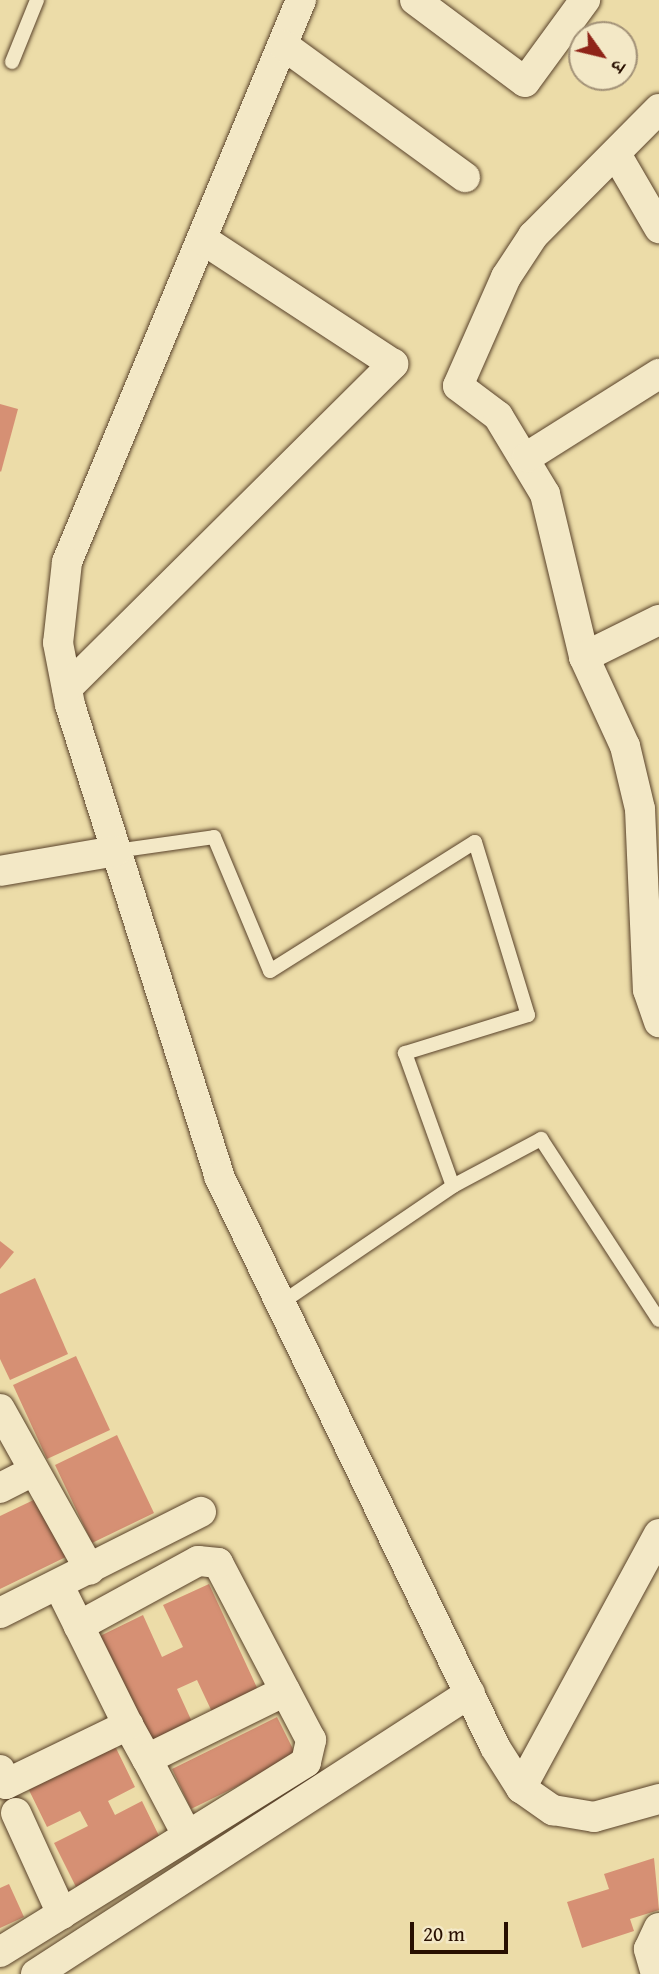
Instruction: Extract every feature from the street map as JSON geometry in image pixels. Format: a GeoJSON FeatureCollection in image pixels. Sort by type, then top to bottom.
{"type":"FeatureCollection","features":[{"type":"Feature","properties":{"kind":"street"},"geometry":{"type":"LineString","coordinates":[[301,0],[67,562],[58,643],[67,688],[116,851],[219,1176],[470,1693],[522,1788],[553,1810],[594,1817],[659,1800]]}},
{"type":"Feature","properties":{"kind":"street"},"geometry":{"type":"LineString","coordinates":[[415,0],[525,82],[585,0]]}},
{"type":"Feature","properties":{"kind":"street"},"geometry":{"type":"LineString","coordinates":[[282,45],[465,177]]}},
{"type":"Feature","properties":{"kind":"street"},"geometry":{"type":"LineString","coordinates":[[659,109],[533,236],[506,277],[458,386],[498,416],[527,457],[545,494],[584,657],[635,780],[648,990],[659,1023]]}},
{"type":"Feature","properties":{"kind":"street"},"geometry":{"type":"LineString","coordinates":[[616,154],[659,228]]}},
{"type":"Feature","properties":{"kind":"street"},"geometry":{"type":"LineString","coordinates":[[67,688],[393,364],[202,239]]}},
{"type":"Feature","properties":{"kind":"street"},"geometry":{"type":"LineString","coordinates":[[527,457],[659,374]]}},
{"type":"Feature","properties":{"kind":"street"},"geometry":{"type":"LineString","coordinates":[[584,657],[659,620]]}},
{"type":"Feature","properties":{"kind":"street"},"geometry":{"type":"LineString","coordinates":[[0,871],[116,851]]}},
{"type":"Feature","properties":{"kind":"street"},"geometry":{"type":"LineString","coordinates":[[0,1409],[90,1570]]}},
{"type":"Feature","properties":{"kind":"street"},"geometry":{"type":"LineString","coordinates":[[0,1488],[34,1471]]}},
{"type":"Feature","properties":{"kind":"street"},"geometry":{"type":"LineString","coordinates":[[0,1613],[59,1586],[201,1512]]}},
{"type":"Feature","properties":{"kind":"street"},"geometry":{"type":"LineString","coordinates":[[522,1788],[659,1534]]}},
{"type":"Feature","properties":{"kind":"street"},"geometry":{"type":"LineString","coordinates":[[0,1952],[306,1762],[311,1740],[218,1563],[198,1561],[79,1626]]}},
{"type":"Feature","properties":{"kind":"street"},"geometry":{"type":"LineString","coordinates":[[59,1586],[128,1725],[187,1835]]}},
{"type":"Feature","properties":{"kind":"street"},"geometry":{"type":"LineString","coordinates":[[147,1759],[285,1691]]}},
{"type":"Feature","properties":{"kind":"street"},"geometry":{"type":"LineString","coordinates":[[36,1974],[470,1693]]}},
{"type":"Feature","properties":{"kind":"street"},"geometry":{"type":"LineString","coordinates":[[62,1914],[8,1816],[3,1777],[128,1725]]}},
{"type":"Feature","properties":{"kind":"street"},"geometry":{"type":"LineString","coordinates":[[656,1974],[649,1949],[659,1928]]}},
{"type":"Feature","properties":{"kind":"lane"},"geometry":{"type":"LineString","coordinates":[[12,62],[37,0]]}},
{"type":"Feature","properties":{"kind":"lane"},"geometry":{"type":"LineString","coordinates":[[116,851],[214,837],[270,971],[475,842],[528,1015],[405,1054],[453,1186]]}},
{"type":"Feature","properties":{"kind":"lane"},"geometry":{"type":"LineString","coordinates":[[281,1303],[453,1186],[541,1139],[659,1320]]}},
{"type":"Feature","properties":{"kind":"building"},"geometry":{"type":"Polygon","coordinates":[[[0,404],[18,409],[1,472],[0,471],[0,404]]]}},
{"type":"Feature","properties":{"kind":"building"},"geometry":{"type":"Polygon","coordinates":[[[0,1241],[14,1252],[0,1269],[0,1241]]]}},
{"type":"Feature","properties":{"kind":"building"},"geometry":{"type":"Polygon","coordinates":[[[35,1278],[68,1354],[10,1380],[0,1359],[0,1294],[35,1278]]]}},
{"type":"Feature","properties":{"kind":"building"},"geometry":{"type":"Polygon","coordinates":[[[76,1356],[110,1430],[47,1459],[13,1385],[76,1356]]]}},
{"type":"Feature","properties":{"kind":"building"},"geometry":{"type":"Polygon","coordinates":[[[117,1435],[154,1513],[92,1543],[55,1465],[117,1435]]]}},
{"type":"Feature","properties":{"kind":"building"},"geometry":{"type":"Polygon","coordinates":[[[42,1496],[70,1555],[0,1589],[0,1516],[42,1496]]]}},
{"type":"Feature","properties":{"kind":"building"},"geometry":{"type":"Polygon","coordinates":[[[209,1584],[259,1692],[213,1714],[197,1680],[177,1689],[193,1724],[151,1744],[100,1636],[143,1615],[162,1657],[183,1647],[163,1605],[209,1584]]]}},
{"type":"Feature","properties":{"kind":"building"},"geometry":{"type":"Polygon","coordinates":[[[277,1717],[297,1757],[191,1809],[172,1769],[277,1717]]]}},
{"type":"Feature","properties":{"kind":"building"},"geometry":{"type":"Polygon","coordinates":[[[114,1744],[135,1787],[108,1801],[115,1815],[142,1801],[163,1844],[76,1887],[54,1843],[88,1826],[80,1811],[47,1827],[27,1786],[114,1744]]]}},
{"type":"Feature","properties":{"kind":"building"},"geometry":{"type":"Polygon","coordinates":[[[654,1858],[659,1910],[630,1919],[634,1931],[582,1948],[567,1902],[609,1889],[604,1874],[654,1858]]]}},
{"type":"Feature","properties":{"kind":"building"},"geometry":{"type":"Polygon","coordinates":[[[9,1884],[24,1917],[0,1928],[0,1888],[9,1884]]]}}]}
